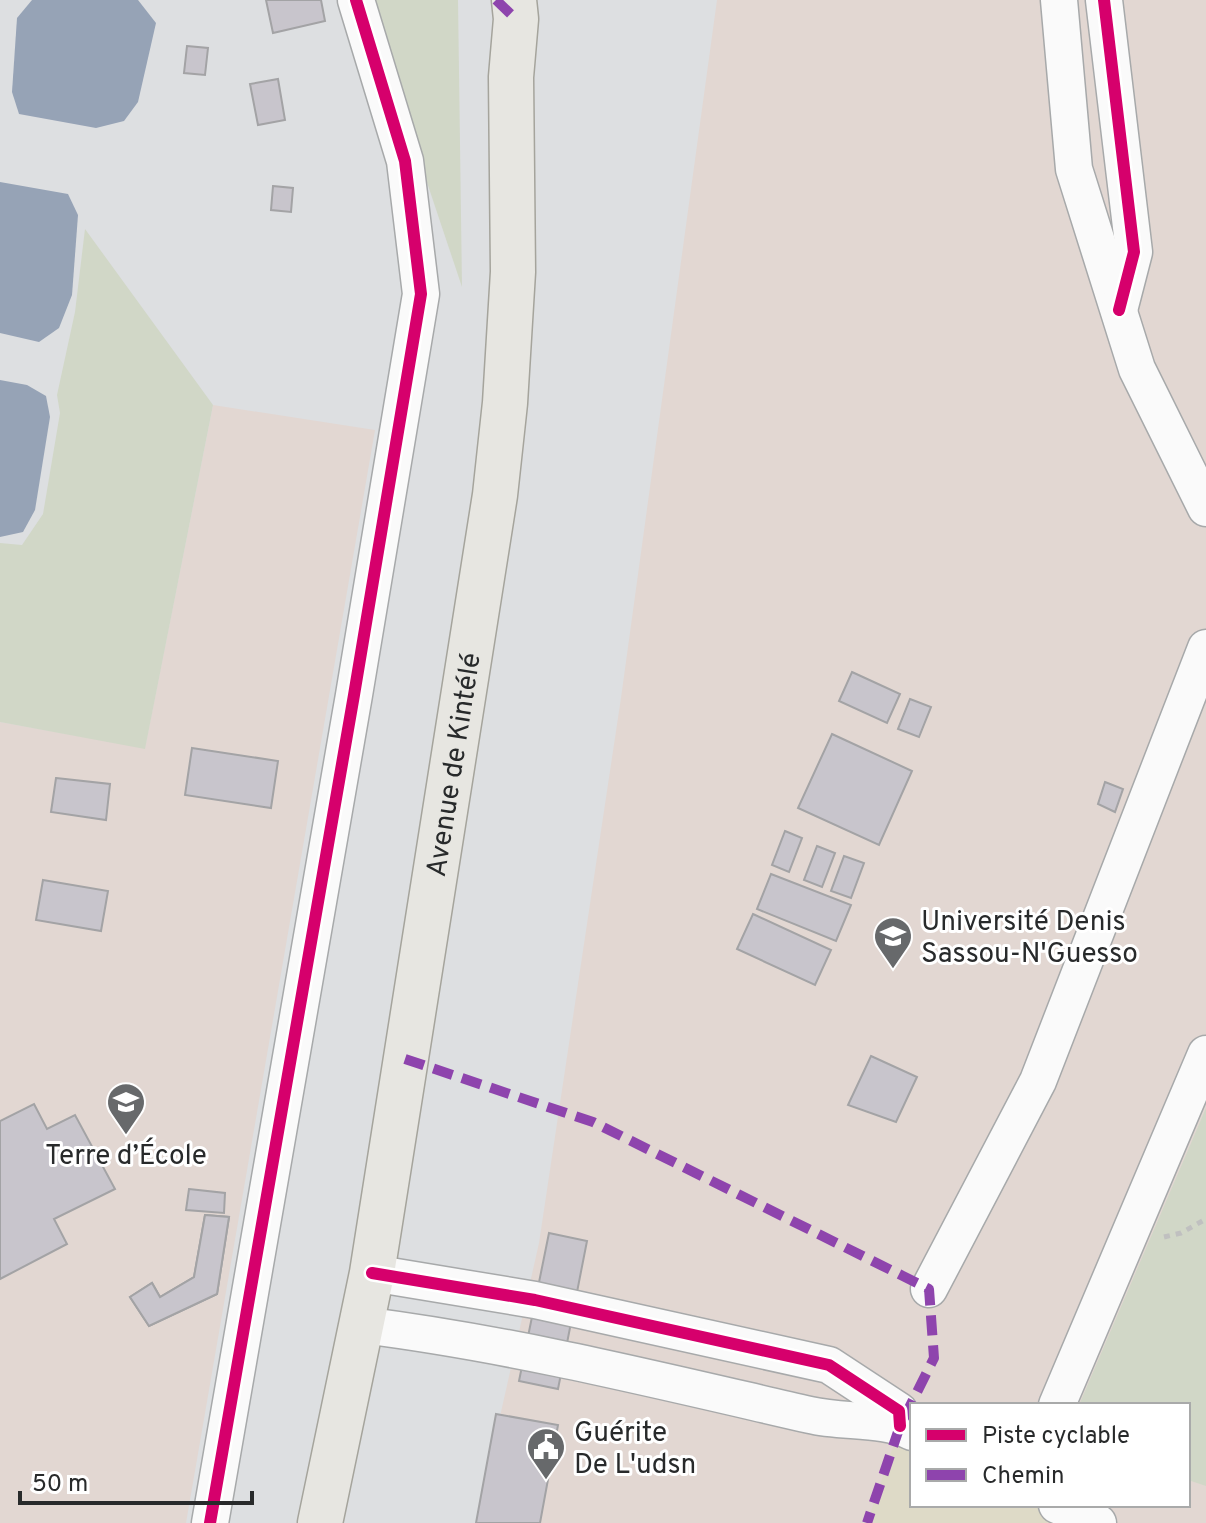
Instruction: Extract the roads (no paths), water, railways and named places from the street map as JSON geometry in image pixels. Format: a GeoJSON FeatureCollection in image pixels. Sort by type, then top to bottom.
{"type":"FeatureCollection","features":[{"type":"Feature","properties":{"kind":"main road","name":"Avenue de Kintélé"},"geometry":{"type":"LineString","coordinates":[[320,1523],[372,1273],[495,495],[505,403],[513,272],[511,77],[516,19],[514,0]]}},
{"type":"Feature","properties":{"kind":"street"},"geometry":{"type":"LineString","coordinates":[[210,1523],[421,294],[405,161],[356,0]]}},
{"type":"Feature","properties":{"kind":"street"},"geometry":{"type":"LineString","coordinates":[[1059,0],[1074,169],[1137,369],[1206,508]]}},
{"type":"Feature","properties":{"kind":"street"},"geometry":{"type":"LineString","coordinates":[[1104,0],[1134,252],[1119,310]]}},
{"type":"Feature","properties":{"kind":"street"},"geometry":{"type":"LineString","coordinates":[[929,1289],[1038,1081],[1206,648]]}},
{"type":"Feature","properties":{"kind":"street"},"geometry":{"type":"LineString","coordinates":[[1058,1403],[1206,1054]]}},
{"type":"Feature","properties":{"kind":"street"},"geometry":{"type":"LineString","coordinates":[[378,1227],[395,1260],[417,1281]]}},
{"type":"Feature","properties":{"kind":"street"},"geometry":{"type":"LineString","coordinates":[[362,1325],[411,1331],[579,1363],[828,1419],[906,1429],[899,1411],[829,1365],[535,1300],[372,1273]]}},
{"type":"Feature","properties":{"kind":"street"},"geometry":{"type":"LineString","coordinates":[[352,1371],[383,1343],[411,1331]]}},
{"type":"Feature","properties":{"kind":"street"},"geometry":{"type":"LineString","coordinates":[[1062,1507],[1098,1523]]}},
{"type":"Feature","properties":{"kind":"water"},"geometry":{"type":"Polygon","coordinates":[[[32,0],[138,0],[156,23],[138,102],[124,121],[96,128],[19,114],[12,92],[17,18],[32,0]]]}},
{"type":"Feature","properties":{"kind":"water"},"geometry":{"type":"Polygon","coordinates":[[[0,182],[68,194],[78,215],[72,295],[59,328],[39,342],[0,333],[0,182]]]}},
{"type":"Feature","properties":{"kind":"water"},"geometry":{"type":"Polygon","coordinates":[[[0,380],[27,385],[46,396],[50,417],[35,510],[23,532],[0,537],[0,380]]]}},
{"type":"Feature","properties":{"kind":"place","name":"Université Denis Sassou-N'Guesso"},"geometry":{"type":"Point","coordinates":[893,970]}},
{"type":"Feature","properties":{"kind":"place","name":"Terre d’École"},"geometry":{"type":"Point","coordinates":[126,1136]}},
{"type":"Feature","properties":{"kind":"place","name":"Guérite De L'udsn"},"geometry":{"type":"Point","coordinates":[546,1481]}}]}
